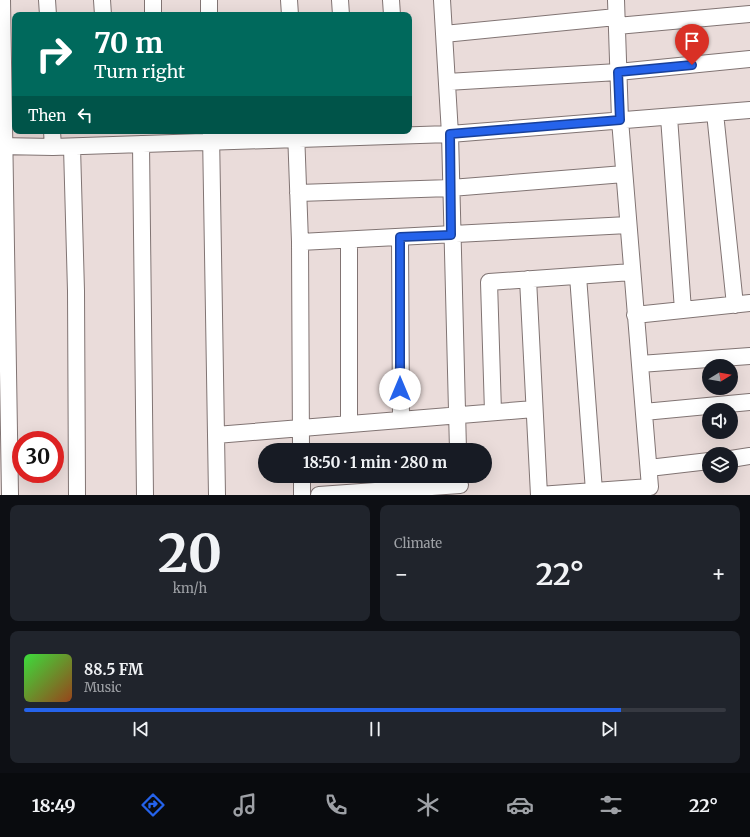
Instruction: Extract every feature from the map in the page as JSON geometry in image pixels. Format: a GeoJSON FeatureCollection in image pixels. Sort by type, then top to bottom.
{"type":"FeatureCollection","features":[{"type":"Feature","properties":{"kind":"street"},"geometry":{"type":"LineString","coordinates":[[2,0],[2,147],[10,495]]}},
{"type":"Feature","properties":{"kind":"street"},"geometry":{"type":"LineString","coordinates":[[47,0],[48,12]]}},
{"type":"Feature","properties":{"kind":"street"},"geometry":{"type":"LineString","coordinates":[[102,0],[103,12]]}},
{"type":"Feature","properties":{"kind":"street"},"geometry":{"type":"LineString","coordinates":[[153,0],[153,12]]}},
{"type":"Feature","properties":{"kind":"street"},"geometry":{"type":"LineString","coordinates":[[209,0],[209,12]]}},
{"type":"Feature","properties":{"kind":"street"},"geometry":{"type":"LineString","coordinates":[[289,0],[290,12]]}},
{"type":"Feature","properties":{"kind":"street"},"geometry":{"type":"LineString","coordinates":[[340,0],[341,12]]}},
{"type":"Feature","properties":{"kind":"street"},"geometry":{"type":"LineString","coordinates":[[391,0],[392,12]]}},
{"type":"Feature","properties":{"kind":"street"},"geometry":{"type":"LineString","coordinates":[[442,0],[450,134],[451,235],[458,443]]}},
{"type":"Feature","properties":{"kind":"street"},"geometry":{"type":"LineString","coordinates":[[528,279],[539,495],[650,487],[620,120],[616,0]]}},
{"type":"Feature","properties":{"kind":"street"},"geometry":{"type":"LineString","coordinates":[[444,34],[750,14]]}},
{"type":"Feature","properties":{"kind":"street"},"geometry":{"type":"LineString","coordinates":[[447,82],[618,72],[750,59]]}},
{"type":"Feature","properties":{"kind":"street"},"geometry":{"type":"LineString","coordinates":[[412,133],[450,134],[750,110]]}},
{"type":"Feature","properties":{"kind":"street"},"geometry":{"type":"LineString","coordinates":[[635,315],[742,304],[715,113]]}},
{"type":"Feature","properties":{"kind":"street"},"geometry":{"type":"LineString","coordinates":[[669,116],[683,310]]}},
{"type":"Feature","properties":{"kind":"street"},"geometry":{"type":"LineString","coordinates":[[52,134],[53,148]]}},
{"type":"Feature","properties":{"kind":"street"},"geometry":{"type":"LineString","coordinates":[[2,147],[72,147],[108,138],[141,144],[158,137],[344,134]]}},
{"type":"Feature","properties":{"kind":"street"},"geometry":{"type":"LineString","coordinates":[[296,135],[300,242],[301,443]]}},
{"type":"Feature","properties":{"kind":"street"},"geometry":{"type":"LineString","coordinates":[[211,137],[217,495]]}},
{"type":"Feature","properties":{"kind":"street"},"geometry":{"type":"LineString","coordinates":[[141,144],[145,495]]}},
{"type":"Feature","properties":{"kind":"street"},"geometry":{"type":"LineString","coordinates":[[72,147],[76,291],[77,495]]}},
{"type":"Feature","properties":{"kind":"street"},"geometry":{"type":"LineString","coordinates":[[298,194],[450,188],[624,174]]}},
{"type":"Feature","properties":{"kind":"street"},"geometry":{"type":"LineString","coordinates":[[300,242],[628,225]]}},
{"type":"Feature","properties":{"kind":"street"},"geometry":{"type":"LineString","coordinates":[[400,237],[401,420]]}},
{"type":"Feature","properties":{"kind":"street"},"geometry":{"type":"LineString","coordinates":[[349,424],[350,240]]}},
{"type":"Feature","properties":{"kind":"street"},"geometry":{"type":"LineString","coordinates":[[493,412],[489,282],[632,272]]}},
{"type":"Feature","properties":{"kind":"street"},"geometry":{"type":"LineString","coordinates":[[578,276],[594,491]]}},
{"type":"Feature","properties":{"kind":"street"},"geometry":{"type":"LineString","coordinates":[[640,364],[750,356]]}},
{"type":"Feature","properties":{"kind":"street"},"geometry":{"type":"LineString","coordinates":[[644,412],[750,402]]}},
{"type":"Feature","properties":{"kind":"street"},"geometry":{"type":"LineString","coordinates":[[216,435],[534,409]]}},
{"type":"Feature","properties":{"kind":"street"},"geometry":{"type":"LineString","coordinates":[[738,457],[750,456]]}},
{"type":"Feature","properties":{"kind":"street"},"geometry":{"type":"LineString","coordinates":[[649,468],[702,462]]}},
{"type":"Feature","properties":{"kind":"street"},"geometry":{"type":"LineString","coordinates":[[302,483],[302,495]]}},
{"type":"Feature","properties":{"kind":"street"},"geometry":{"type":"LineString","coordinates":[[319,495],[460,485]]}},
{"type":"Feature","properties":{"kind":"route"},"geometry":{"type":"LineString","coordinates":[[400,389],[400,237],[451,235],[450,134],[620,120],[618,72],[692,65]]}}]}
